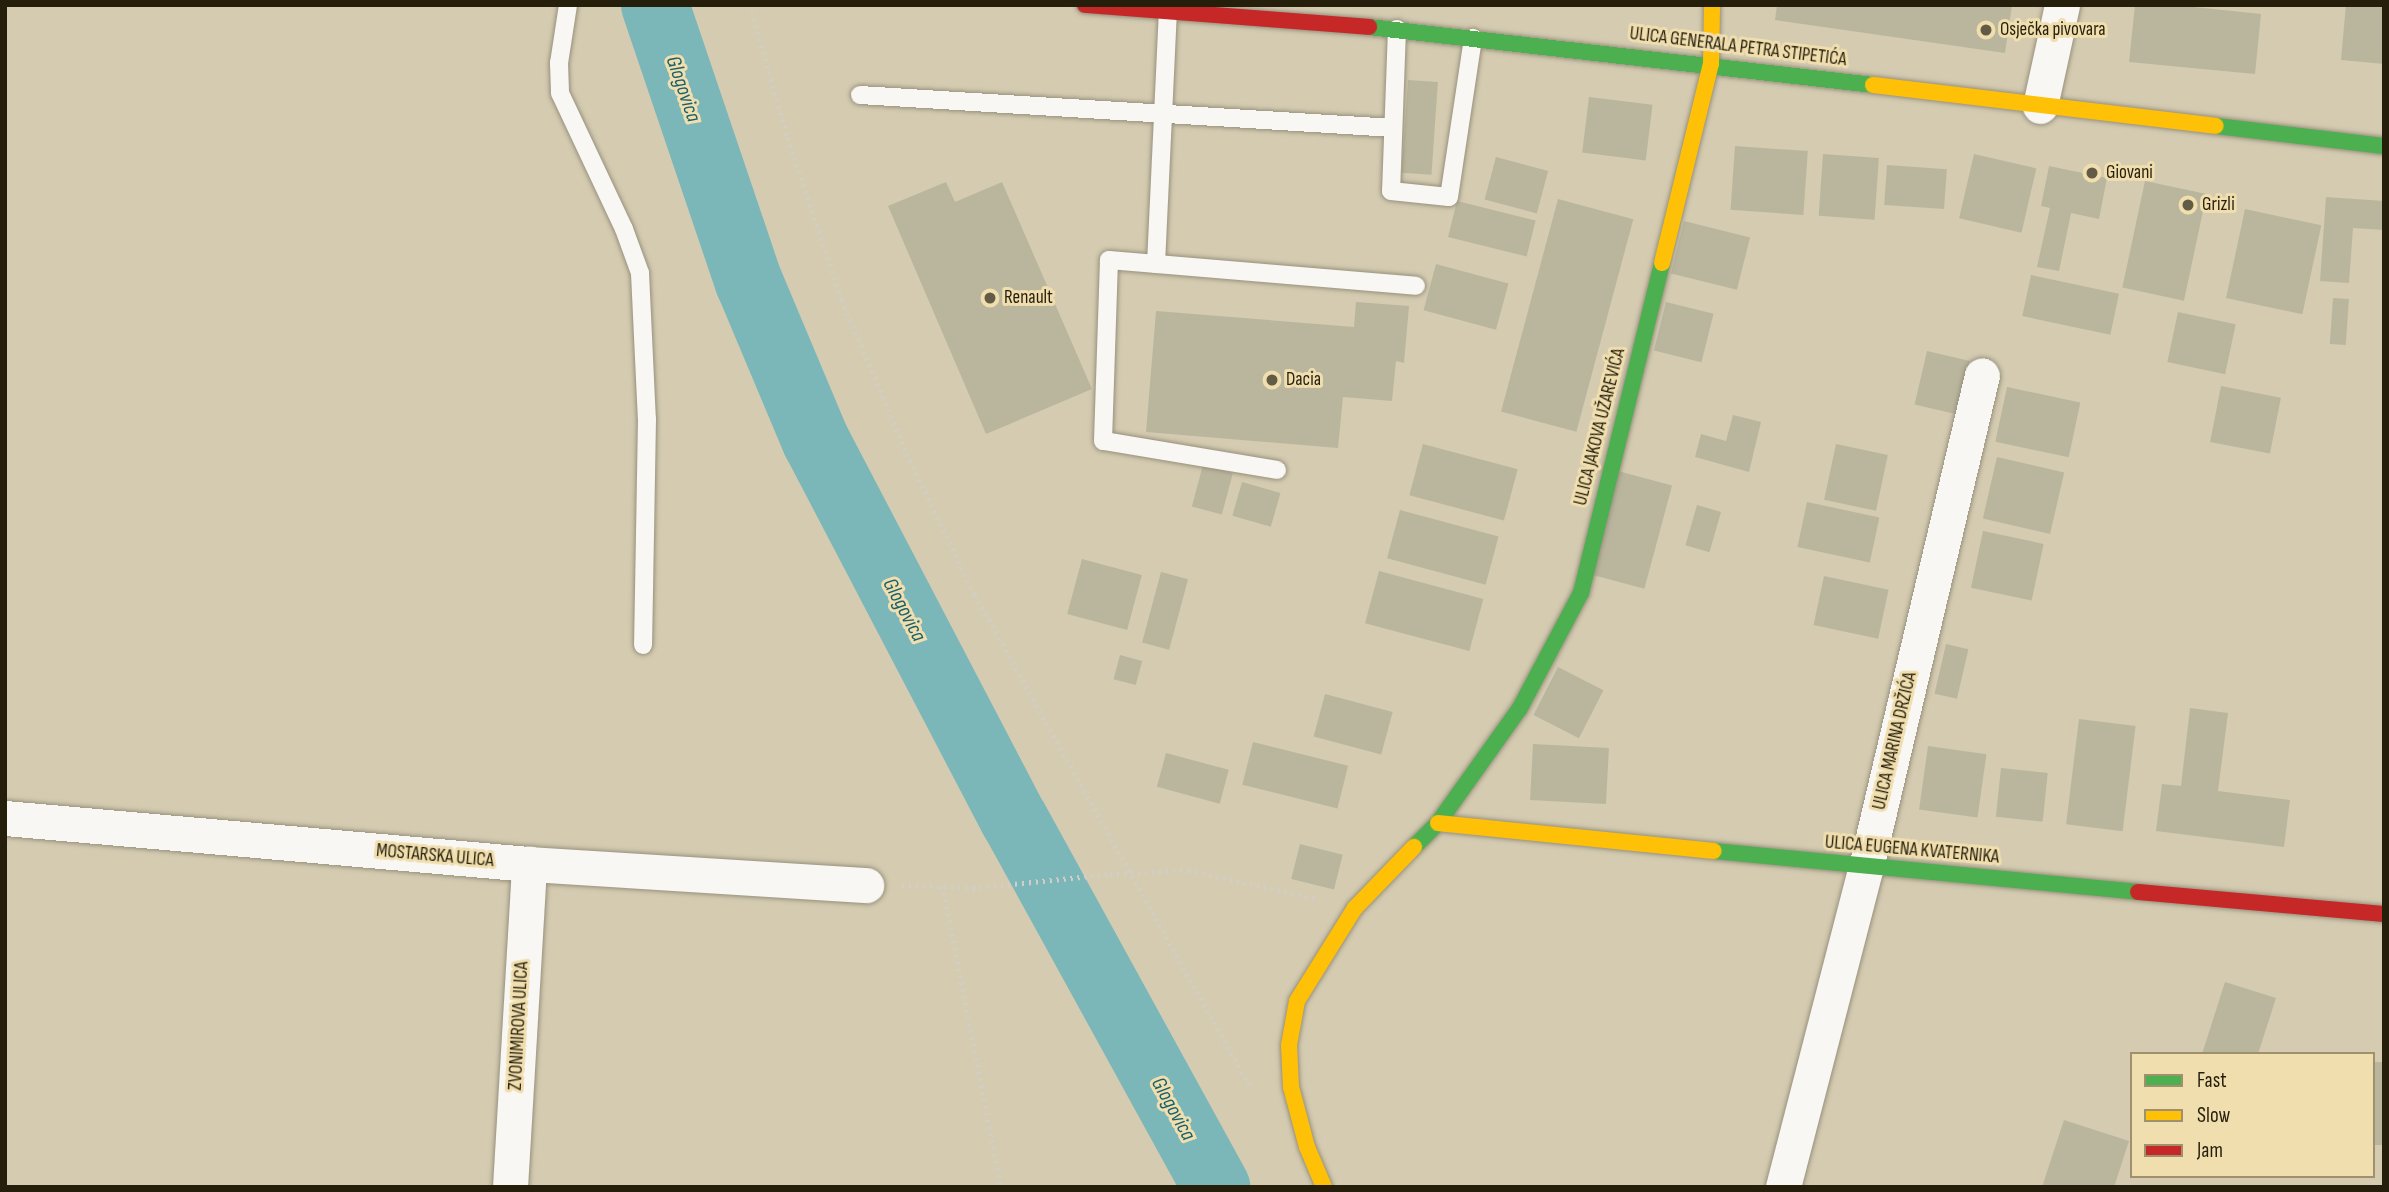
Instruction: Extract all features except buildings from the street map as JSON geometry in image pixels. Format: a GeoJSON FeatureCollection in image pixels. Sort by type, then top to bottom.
{"type":"FeatureCollection","features":[{"type":"Feature","properties":{"kind":"street","name":"ULICA GENERALA PETRA STIPETIĆA"},"geometry":{"type":"LineString","coordinates":[[1085,5],[1397,29],[1711,64],[2384,146]]}},
{"type":"Feature","properties":{"kind":"street","name":"ULICA JAKOVA UŽAREVIĆA"},"geometry":{"type":"LineString","coordinates":[[1324,1187],[1301,1128],[1291,1087],[1289,1045],[1297,1002],[1355,908],[1438,823],[1520,708],[1581,593],[1711,64],[1712,5]]}},
{"type":"Feature","properties":{"kind":"street"},"geometry":{"type":"LineString","coordinates":[[2040,106],[2062,5]]}},
{"type":"Feature","properties":{"kind":"street","name":"ULICA MARINA DRŽIĆA"},"geometry":{"type":"LineString","coordinates":[[1783,1187],[1866,867],[1982,376]]}},
{"type":"Feature","properties":{"kind":"street","name":"MOSTARSKA ULICA"},"geometry":{"type":"LineString","coordinates":[[5,818],[529,864],[866,885]]}},
{"type":"Feature","properties":{"kind":"street","name":"ULICA EUGENA KVATERNIKA"},"geometry":{"type":"LineString","coordinates":[[1438,823],[1866,867],[2384,914]]}},
{"type":"Feature","properties":{"kind":"street","name":"ZVONIMIROVA ULICA"},"geometry":{"type":"LineString","coordinates":[[510,1187],[529,864]]}},
{"type":"Feature","properties":{"kind":"lane"},"geometry":{"type":"LineString","coordinates":[[568,5],[559,63],[560,93],[624,229],[640,273],[647,419],[643,645]]}},
{"type":"Feature","properties":{"kind":"lane"},"geometry":{"type":"LineString","coordinates":[[1355,26],[1356,5]]}},
{"type":"Feature","properties":{"kind":"lane"},"geometry":{"type":"LineString","coordinates":[[1156,264],[1168,13]]}},
{"type":"Feature","properties":{"kind":"lane"},"geometry":{"type":"LineString","coordinates":[[1397,29],[1391,191],[1449,197],[1473,38]]}},
{"type":"Feature","properties":{"kind":"lane"},"geometry":{"type":"LineString","coordinates":[[860,95],[1393,128]]}},
{"type":"Feature","properties":{"kind":"lane"},"geometry":{"type":"LineString","coordinates":[[1277,470],[1103,441],[1110,260],[1416,286]]}},
{"type":"Feature","properties":{"kind":"path"},"geometry":{"type":"LineString","coordinates":[[750,5],[788,138],[842,300],[907,454],[975,595],[1247,1083],[1275,1115],[1301,1128]]}},
{"type":"Feature","properties":{"kind":"path"},"geometry":{"type":"LineString","coordinates":[[866,885],[973,888],[1110,874],[1189,870],[1355,908]]}},
{"type":"Feature","properties":{"kind":"path"},"geometry":{"type":"LineString","coordinates":[[943,886],[1001,1187]]}},
{"type":"Feature","properties":{"kind":"waterway","name":"Glogovica"},"geometry":{"type":"LineString","coordinates":[[655,5],[749,282],[816,441],[1014,819],[1216,1187]]}},
{"type":"Feature","properties":{"kind":"traffic: fast"},"geometry":{"type":"LineString","coordinates":[[1369,27],[1873,85]]}},
{"type":"Feature","properties":{"kind":"traffic: fast"},"geometry":{"type":"LineString","coordinates":[[2216,126],[2384,146]]}},
{"type":"Feature","properties":{"kind":"traffic: fast"},"geometry":{"type":"LineString","coordinates":[[1414,847],[1438,823],[1520,708],[1581,593],[1662,263]]}},
{"type":"Feature","properties":{"kind":"traffic: fast"},"geometry":{"type":"LineString","coordinates":[[1714,851],[2138,892]]}},
{"type":"Feature","properties":{"kind":"traffic: slow"},"geometry":{"type":"LineString","coordinates":[[1662,263],[1711,64],[1712,5]]}},
{"type":"Feature","properties":{"kind":"traffic: slow"},"geometry":{"type":"LineString","coordinates":[[1873,85],[2216,126]]}},
{"type":"Feature","properties":{"kind":"traffic: slow"},"geometry":{"type":"LineString","coordinates":[[1438,823],[1714,851]]}},
{"type":"Feature","properties":{"kind":"traffic: slow"},"geometry":{"type":"LineString","coordinates":[[1324,1187],[1307,1147],[1291,1087],[1289,1045],[1297,1001],[1355,908],[1414,847]]}},
{"type":"Feature","properties":{"kind":"traffic: jam"},"geometry":{"type":"LineString","coordinates":[[1085,5],[1369,27]]}},
{"type":"Feature","properties":{"kind":"traffic: jam"},"geometry":{"type":"LineString","coordinates":[[2138,892],[2384,914]]}},
{"type":"Feature","properties":{"kind":"place","name":"Osječka pivovara"},"geometry":{"type":"Point","coordinates":[1986,30]}},
{"type":"Feature","properties":{"kind":"place","name":"Giovani"},"geometry":{"type":"Point","coordinates":[2092,173]}},
{"type":"Feature","properties":{"kind":"place","name":"Grizli"},"geometry":{"type":"Point","coordinates":[2188,205]}},
{"type":"Feature","properties":{"kind":"place","name":"Renault"},"geometry":{"type":"Point","coordinates":[990,298]}},
{"type":"Feature","properties":{"kind":"place","name":"Dacia"},"geometry":{"type":"Point","coordinates":[1272,380]}}]}
